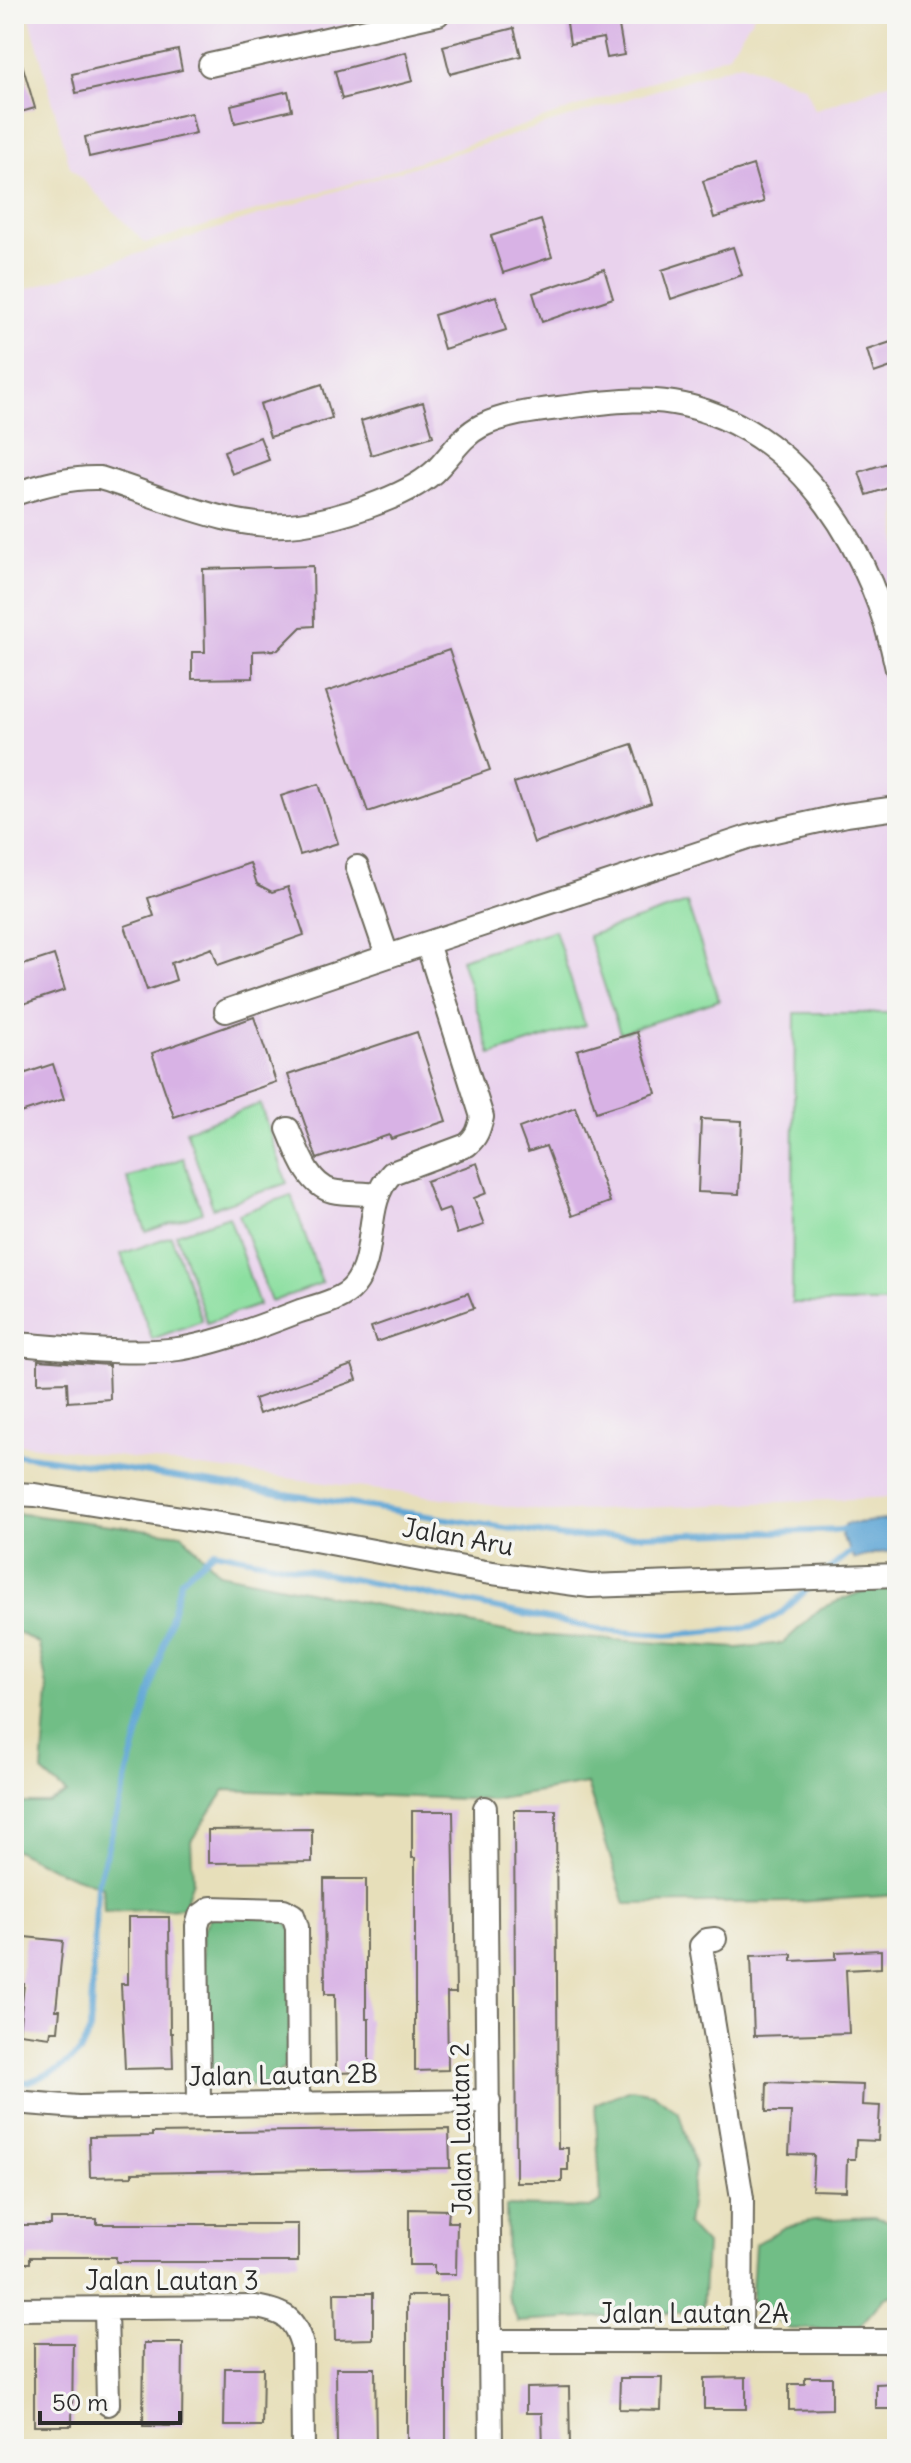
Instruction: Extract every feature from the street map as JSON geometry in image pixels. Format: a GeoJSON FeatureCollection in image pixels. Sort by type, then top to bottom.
{"type":"FeatureCollection","features":[{"type":"Feature","properties":{"kind":"street"},"geometry":{"type":"LineString","coordinates":[[210,65],[438,14]]}},
{"type":"Feature","properties":{"kind":"street"},"geometry":{"type":"LineString","coordinates":[[14,494],[65,480],[100,478],[241,523],[268,526],[299,524],[388,499],[417,485],[434,472],[464,438],[478,427],[500,418],[630,399],[683,405],[730,421],[772,446],[813,486],[889,604],[897,669]]}},
{"type":"Feature","properties":{"kind":"street"},"geometry":{"type":"LineString","coordinates":[[226,1011],[748,837],[846,815],[897,808]]}},
{"type":"Feature","properties":{"kind":"street"},"geometry":{"type":"LineString","coordinates":[[357,867],[387,955]]}},
{"type":"Feature","properties":{"kind":"street"},"geometry":{"type":"LineString","coordinates":[[14,1344],[149,1351],[179,1349],[209,1342],[336,1298],[353,1289],[362,1273],[377,1195],[392,1173],[467,1145],[475,1139],[482,1117],[427,943]]}},
{"type":"Feature","properties":{"kind":"street"},"geometry":{"type":"LineString","coordinates":[[288,1129],[306,1167],[318,1182],[330,1190],[377,1195]]}},
{"type":"Feature","properties":{"kind":"street","name":"Jalan Aru"},"geometry":{"type":"LineString","coordinates":[[14,1494],[283,1534],[485,1572],[590,1586],[897,1575]]}},
{"type":"Feature","properties":{"kind":"street","name":"Jalan Lautan 2"},"geometry":{"type":"LineString","coordinates":[[485,1808],[491,2449]]}},
{"type":"Feature","properties":{"kind":"street"},"geometry":{"type":"LineString","coordinates":[[199,2104],[197,1926],[200,1916],[211,1908],[284,1910],[293,1915],[297,1927],[298,2103]]}},
{"type":"Feature","properties":{"kind":"street"},"geometry":{"type":"LineString","coordinates":[[715,1939],[707,1940],[701,1946],[742,2198],[741,2341]]}},
{"type":"Feature","properties":{"kind":"street","name":"Jalan Lautan 2B"},"geometry":{"type":"LineString","coordinates":[[14,2102],[78,2107],[489,2101]]}},
{"type":"Feature","properties":{"kind":"street","name":"Jalan Lautan 3"},"geometry":{"type":"LineString","coordinates":[[14,2309],[256,2307],[279,2311],[290,2319],[302,2345],[303,2449]]}},
{"type":"Feature","properties":{"kind":"street"},"geometry":{"type":"LineString","coordinates":[[106,2309],[108,2404]]}},
{"type":"Feature","properties":{"kind":"street","name":"Jalan Lautan 2A"},"geometry":{"type":"LineString","coordinates":[[491,2341],[897,2341]]}},
{"type":"Feature","properties":{"kind":"shaded area"},"geometry":{"type":"Polygon","coordinates":[[[29,14],[755,14],[728,55],[373,177],[145,243],[70,167],[29,14]]]}},
{"type":"Feature","properties":{"kind":"shaded area"},"geometry":{"type":"Polygon","coordinates":[[[741,63],[805,87],[814,110],[897,80],[897,1497],[552,1512],[14,1443],[14,293],[741,63]]]}},
{"type":"Feature","properties":{"kind":"green space"},"geometry":{"type":"Polygon","coordinates":[[[687,903],[719,1000],[620,1033],[588,936],[687,903]]]}},
{"type":"Feature","properties":{"kind":"green space"},"geometry":{"type":"Polygon","coordinates":[[[555,930],[585,1025],[491,1055],[461,959],[555,930]]]}},
{"type":"Feature","properties":{"kind":"green space"},"geometry":{"type":"Polygon","coordinates":[[[795,1013],[897,1013],[897,1303],[792,1303],[795,1013]]]}},
{"type":"Feature","properties":{"kind":"green space"},"geometry":{"type":"Polygon","coordinates":[[[260,1104],[287,1183],[213,1208],[186,1130],[260,1104]]]}},
{"type":"Feature","properties":{"kind":"green space"},"geometry":{"type":"Polygon","coordinates":[[[183,1158],[202,1212],[146,1232],[127,1178],[183,1158]]]}},
{"type":"Feature","properties":{"kind":"green space"},"geometry":{"type":"Polygon","coordinates":[[[291,1195],[322,1283],[271,1302],[239,1214],[291,1195]]]}},
{"type":"Feature","properties":{"kind":"green space"},"geometry":{"type":"Polygon","coordinates":[[[229,1216],[259,1305],[207,1323],[176,1234],[229,1216]]]}},
{"type":"Feature","properties":{"kind":"green space"},"geometry":{"type":"Polygon","coordinates":[[[171,1236],[202,1321],[152,1339],[121,1254],[171,1236]]]}},
{"type":"Feature","properties":{"kind":"green space"},"geometry":{"type":"Polygon","coordinates":[[[14,1513],[182,1534],[219,1573],[519,1634],[738,1648],[783,1643],[821,1608],[873,1587],[897,1587],[897,1895],[796,1902],[625,1904],[587,1784],[492,1800],[225,1790],[191,1841],[193,1881],[183,1908],[104,1912],[103,1887],[51,1868],[14,1849],[14,1803],[48,1803],[67,1794],[42,1772],[48,1692],[39,1644],[14,1630],[14,1513]]]}},
{"type":"Feature","properties":{"kind":"green space"},"geometry":{"type":"Polygon","coordinates":[[[281,1914],[292,1930],[289,2064],[264,2084],[226,2087],[204,2058],[202,1931],[212,1915],[281,1914]]]}},
{"type":"Feature","properties":{"kind":"green space"},"geometry":{"type":"Polygon","coordinates":[[[631,2089],[653,2093],[679,2113],[695,2167],[687,2225],[706,2245],[702,2311],[518,2322],[507,2295],[506,2206],[590,2208],[601,2202],[595,2104],[631,2089]]]}},
{"type":"Feature","properties":{"kind":"green space"},"geometry":{"type":"Polygon","coordinates":[[[873,2217],[897,2223],[897,2294],[884,2298],[857,2329],[790,2329],[751,2304],[755,2244],[785,2227],[814,2220],[873,2217]]]}},
{"type":"Feature","properties":{"kind":"water"},"geometry":{"type":"Polygon","coordinates":[[[897,1519],[897,1551],[855,1559],[841,1536],[846,1524],[897,1519]]]}},
{"type":"Feature","properties":{"kind":"building"},"geometry":{"type":"Polygon","coordinates":[[[617,14],[624,55],[607,58],[603,38],[570,44],[566,16],[617,14]]]}},
{"type":"Feature","properties":{"kind":"building"},"geometry":{"type":"Polygon","coordinates":[[[514,28],[521,56],[450,74],[443,46],[514,28]]]}},
{"type":"Feature","properties":{"kind":"building"},"geometry":{"type":"Polygon","coordinates":[[[18,50],[35,108],[14,114],[14,51],[18,50]]]}},
{"type":"Feature","properties":{"kind":"building"},"geometry":{"type":"Polygon","coordinates":[[[178,50],[182,70],[76,93],[72,74],[178,50]]]}},
{"type":"Feature","properties":{"kind":"building"},"geometry":{"type":"Polygon","coordinates":[[[406,52],[413,81],[342,99],[335,71],[406,52]]]}},
{"type":"Feature","properties":{"kind":"building"},"geometry":{"type":"Polygon","coordinates":[[[288,91],[292,110],[235,123],[231,105],[288,91]]]}},
{"type":"Feature","properties":{"kind":"building"},"geometry":{"type":"Polygon","coordinates":[[[191,113],[196,133],[89,157],[85,137],[191,113]]]}},
{"type":"Feature","properties":{"kind":"building"},"geometry":{"type":"Polygon","coordinates":[[[753,165],[764,202],[714,218],[703,181],[753,165]]]}},
{"type":"Feature","properties":{"kind":"building"},"geometry":{"type":"Polygon","coordinates":[[[541,220],[552,257],[503,273],[491,236],[541,220]]]}},
{"type":"Feature","properties":{"kind":"building"},"geometry":{"type":"Polygon","coordinates":[[[733,247],[742,275],[671,299],[662,270],[733,247]]]}},
{"type":"Feature","properties":{"kind":"building"},"geometry":{"type":"Polygon","coordinates":[[[604,269],[613,298],[542,322],[533,293],[604,269]]]}},
{"type":"Feature","properties":{"kind":"building"},"geometry":{"type":"Polygon","coordinates":[[[496,296],[506,330],[444,349],[434,315],[496,296]]]}},
{"type":"Feature","properties":{"kind":"building"},"geometry":{"type":"Polygon","coordinates":[[[897,340],[897,365],[874,373],[867,350],[897,340]]]}},
{"type":"Feature","properties":{"kind":"building"},"geometry":{"type":"Polygon","coordinates":[[[322,384],[332,418],[270,437],[260,404],[322,384]]]}},
{"type":"Feature","properties":{"kind":"building"},"geometry":{"type":"Polygon","coordinates":[[[423,402],[433,436],[371,455],[361,421],[423,402]]]}},
{"type":"Feature","properties":{"kind":"building"},"geometry":{"type":"Polygon","coordinates":[[[260,437],[269,460],[232,474],[224,451],[260,437]]]}},
{"type":"Feature","properties":{"kind":"building"},"geometry":{"type":"Polygon","coordinates":[[[897,460],[897,485],[867,495],[859,472],[897,460]]]}},
{"type":"Feature","properties":{"kind":"building"},"geometry":{"type":"Polygon","coordinates":[[[313,566],[314,626],[301,627],[278,650],[253,651],[253,678],[192,679],[192,652],[205,652],[203,569],[313,566]]]}},
{"type":"Feature","properties":{"kind":"building"},"geometry":{"type":"Polygon","coordinates":[[[449,650],[490,770],[368,812],[326,692],[449,650]]]}},
{"type":"Feature","properties":{"kind":"building"},"geometry":{"type":"Polygon","coordinates":[[[632,744],[651,803],[534,843],[514,783],[632,744]]]}},
{"type":"Feature","properties":{"kind":"building"},"geometry":{"type":"Polygon","coordinates":[[[319,784],[338,843],[300,855],[281,796],[319,784]]]}},
{"type":"Feature","properties":{"kind":"building"},"geometry":{"type":"Polygon","coordinates":[[[250,863],[257,884],[272,892],[288,887],[304,935],[218,965],[212,948],[171,963],[176,980],[147,990],[125,926],[154,916],[148,898],[250,863]]]}},
{"type":"Feature","properties":{"kind":"building"},"geometry":{"type":"Polygon","coordinates":[[[54,955],[65,990],[14,1007],[14,968],[54,955]]]}},
{"type":"Feature","properties":{"kind":"building"},"geometry":{"type":"Polygon","coordinates":[[[254,1017],[276,1082],[174,1117],[152,1053],[254,1017]]]}},
{"type":"Feature","properties":{"kind":"building"},"geometry":{"type":"Polygon","coordinates":[[[417,1032],[446,1121],[391,1139],[389,1135],[317,1159],[288,1075],[417,1032]]]}},
{"type":"Feature","properties":{"kind":"building"},"geometry":{"type":"Polygon","coordinates":[[[637,1032],[656,1093],[596,1112],[577,1050],[637,1032]]]}},
{"type":"Feature","properties":{"kind":"building"},"geometry":{"type":"Polygon","coordinates":[[[53,1064],[64,1099],[14,1115],[14,1077],[53,1064]]]}},
{"type":"Feature","properties":{"kind":"building"},"geometry":{"type":"Polygon","coordinates":[[[575,1107],[610,1202],[572,1216],[546,1146],[528,1152],[519,1128],[575,1107]]]}},
{"type":"Feature","properties":{"kind":"building"},"geometry":{"type":"Polygon","coordinates":[[[701,1119],[742,1121],[739,1194],[698,1192],[701,1119]]]}},
{"type":"Feature","properties":{"kind":"building"},"geometry":{"type":"Polygon","coordinates":[[[477,1163],[487,1193],[474,1198],[484,1225],[457,1234],[449,1209],[438,1213],[426,1181],[477,1163]]]}},
{"type":"Feature","properties":{"kind":"building"},"geometry":{"type":"Polygon","coordinates":[[[468,1293],[474,1308],[376,1342],[371,1327],[468,1293]]]}},
{"type":"Feature","properties":{"kind":"building"},"geometry":{"type":"Polygon","coordinates":[[[38,1360],[109,1365],[110,1399],[68,1402],[67,1382],[38,1383],[38,1360]]]}},
{"type":"Feature","properties":{"kind":"building"},"geometry":{"type":"Polygon","coordinates":[[[352,1365],[357,1380],[259,1414],[254,1399],[352,1365]]]}},
{"type":"Feature","properties":{"kind":"building"},"geometry":{"type":"Polygon","coordinates":[[[514,1810],[556,1810],[558,2148],[568,2148],[568,2170],[562,2170],[562,2182],[516,2182],[514,1810]]]}},
{"type":"Feature","properties":{"kind":"building"},"geometry":{"type":"Polygon","coordinates":[[[412,1811],[453,1811],[456,1993],[447,1993],[448,2070],[415,2071],[415,1858],[412,1858],[412,1811]]]}},
{"type":"Feature","properties":{"kind":"building"},"geometry":{"type":"Polygon","coordinates":[[[312,1829],[312,1862],[208,1863],[208,1830],[312,1829]]]}},
{"type":"Feature","properties":{"kind":"building"},"geometry":{"type":"Polygon","coordinates":[[[324,1879],[366,1879],[369,2072],[336,2073],[335,1994],[325,1994],[324,1879]]]}},
{"type":"Feature","properties":{"kind":"building"},"geometry":{"type":"Polygon","coordinates":[[[128,1917],[169,1917],[173,2068],[125,2069],[121,1984],[128,1984],[128,1917]]]}},
{"type":"Feature","properties":{"kind":"building"},"geometry":{"type":"Polygon","coordinates":[[[25,1937],[63,1941],[56,2010],[60,2010],[58,2031],[51,2031],[50,2037],[19,2033],[25,1937]]]}},
{"type":"Feature","properties":{"kind":"building"},"geometry":{"type":"Polygon","coordinates":[[[881,1950],[881,1968],[846,1970],[849,2033],[754,2036],[751,1956],[792,1954],[792,1961],[836,1959],[836,1952],[881,1950]]]}},
{"type":"Feature","properties":{"kind":"building"},"geometry":{"type":"Polygon","coordinates":[[[767,2082],[863,2085],[862,2105],[880,2106],[878,2141],[856,2140],[855,2159],[847,2159],[846,2191],[812,2190],[814,2155],[789,2154],[791,2112],[766,2112],[767,2082]]]}},
{"type":"Feature","properties":{"kind":"building"},"geometry":{"type":"Polygon","coordinates":[[[449,2129],[450,2168],[132,2173],[132,2176],[90,2177],[89,2137],[152,2136],[152,2133],[449,2129]]]}},
{"type":"Feature","properties":{"kind":"building"},"geometry":{"type":"Polygon","coordinates":[[[409,2209],[449,2210],[448,2222],[457,2222],[456,2274],[434,2274],[434,2265],[409,2265],[409,2209]]]}},
{"type":"Feature","properties":{"kind":"building"},"geometry":{"type":"Polygon","coordinates":[[[51,2219],[97,2219],[97,2224],[298,2224],[298,2262],[116,2262],[116,2257],[30,2257],[30,2263],[14,2263],[14,2225],[51,2225],[51,2219]]]}},
{"type":"Feature","properties":{"kind":"building"},"geometry":{"type":"Polygon","coordinates":[[[334,2293],[373,2293],[373,2339],[335,2340],[334,2293]]]}},
{"type":"Feature","properties":{"kind":"building"},"geometry":{"type":"Polygon","coordinates":[[[407,2296],[446,2296],[446,2449],[407,2449],[407,2296]]]}},
{"type":"Feature","properties":{"kind":"building"},"geometry":{"type":"Polygon","coordinates":[[[34,2343],[73,2343],[72,2426],[34,2426],[34,2343]]]}},
{"type":"Feature","properties":{"kind":"building"},"geometry":{"type":"Polygon","coordinates":[[[144,2343],[183,2343],[182,2426],[143,2426],[144,2343]]]}},
{"type":"Feature","properties":{"kind":"building"},"geometry":{"type":"Polygon","coordinates":[[[225,2368],[263,2368],[262,2426],[224,2426],[225,2368]]]}},
{"type":"Feature","properties":{"kind":"building"},"geometry":{"type":"Polygon","coordinates":[[[336,2368],[375,2368],[376,2449],[337,2449],[336,2368]]]}},
{"type":"Feature","properties":{"kind":"building"},"geometry":{"type":"Polygon","coordinates":[[[746,2377],[746,2409],[704,2409],[704,2378],[746,2377]]]}},
{"type":"Feature","properties":{"kind":"building"},"geometry":{"type":"Polygon","coordinates":[[[805,2377],[832,2377],[832,2409],[789,2410],[789,2384],[805,2384],[805,2377]]]}},
{"type":"Feature","properties":{"kind":"building"},"geometry":{"type":"Polygon","coordinates":[[[620,2378],[662,2378],[661,2410],[619,2409],[620,2378]]]}},
{"type":"Feature","properties":{"kind":"building"},"geometry":{"type":"Polygon","coordinates":[[[897,2383],[897,2409],[876,2409],[876,2384],[897,2383]]]}},
{"type":"Feature","properties":{"kind":"building"},"geometry":{"type":"Polygon","coordinates":[[[569,2387],[570,2449],[543,2449],[542,2413],[526,2413],[526,2388],[569,2387]]]}},
{"type":"Feature","properties":{"kind":"waterway"},"geometry":{"type":"LineString","coordinates":[[14,1454],[565,1537],[852,1530]]}},
{"type":"Feature","properties":{"kind":"waterway"},"geometry":{"type":"LineString","coordinates":[[828,1570],[857,1547]]}},
{"type":"Feature","properties":{"kind":"waterway"},"geometry":{"type":"LineString","coordinates":[[14,2081],[28,2082],[58,2070],[80,2053],[90,2031],[97,1886],[181,1580],[214,1551],[607,1631],[667,1635],[740,1629],[762,1624],[780,1614],[811,1586]]}}]}
